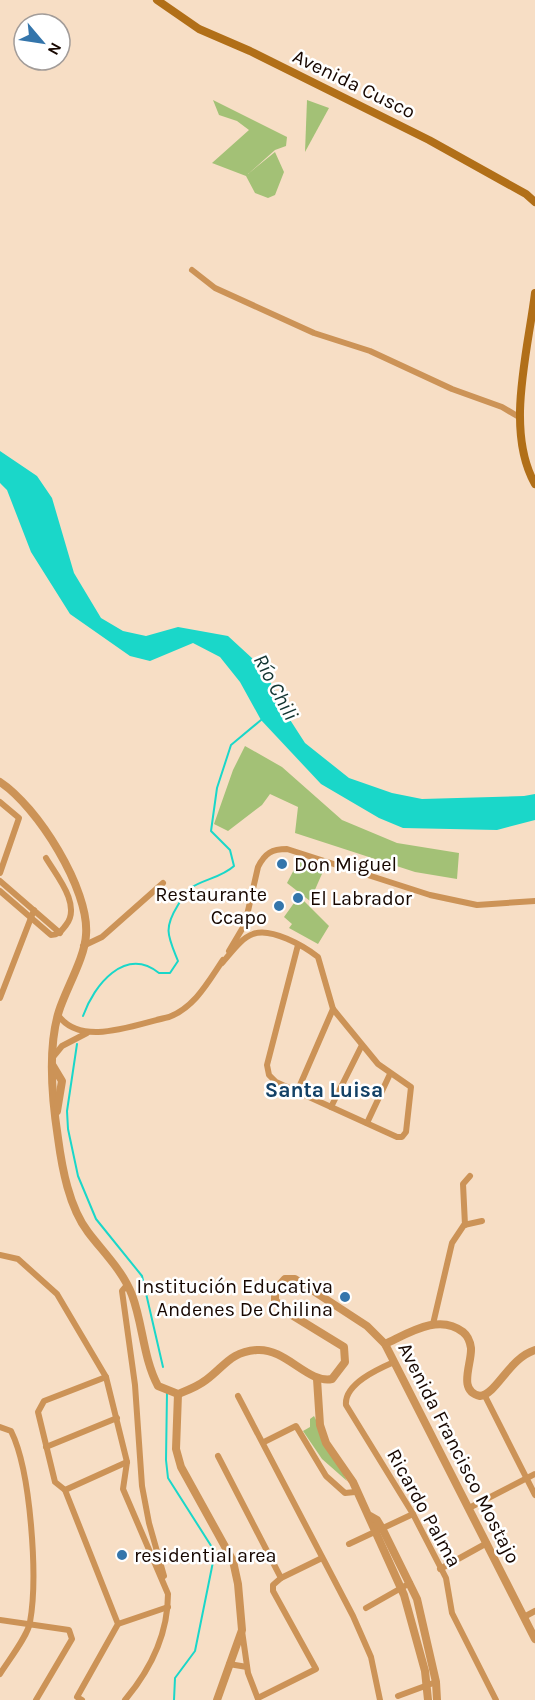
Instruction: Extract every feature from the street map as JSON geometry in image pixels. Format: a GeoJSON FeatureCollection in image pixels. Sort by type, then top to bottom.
{"type":"FeatureCollection","features":[{"type":"Feature","properties":{"kind":"main road","name":"Avenida Cusco"},"geometry":{"type":"LineString","coordinates":[[157,0],[199,29],[250,51],[437,144],[526,194],[535,202]]}},
{"type":"Feature","properties":{"kind":"main road"},"geometry":{"type":"LineString","coordinates":[[535,293],[519,417],[524,458],[535,484]]}},
{"type":"Feature","properties":{"kind":"street"},"geometry":{"type":"LineString","coordinates":[[192,270],[215,288],[314,333],[370,351],[452,388],[502,407],[519,417]]}},
{"type":"Feature","properties":{"kind":"street"},"geometry":{"type":"LineString","coordinates":[[0,782],[20,796],[48,834],[81,898],[86,914],[86,938],[58,1014],[53,1057],[55,1118],[72,1199],[87,1231],[110,1258],[127,1285],[136,1305],[149,1364],[158,1386],[177,1394],[194,1388],[208,1379],[226,1360],[257,1350],[285,1357],[317,1378],[320,1425],[326,1443],[353,1482],[401,1587],[417,1635],[428,1700]]}},
{"type":"Feature","properties":{"kind":"street"},"geometry":{"type":"LineString","coordinates":[[0,802],[20,818],[0,873]]}},
{"type":"Feature","properties":{"kind":"street"},"geometry":{"type":"LineString","coordinates":[[53,1057],[62,1046],[88,1032],[182,1012],[193,1003],[222,963],[245,924],[262,859],[276,849],[287,849],[429,895],[477,905],[535,901]]}},
{"type":"Feature","properties":{"kind":"street"},"geometry":{"type":"LineString","coordinates":[[0,891],[51,935],[60,933],[69,921],[70,903],[65,889],[46,858]]}},
{"type":"Feature","properties":{"kind":"street"},"geometry":{"type":"LineString","coordinates":[[0,881],[60,933]]}},
{"type":"Feature","properties":{"kind":"street"},"geometry":{"type":"LineString","coordinates":[[83,946],[102,937],[163,883]]}},
{"type":"Feature","properties":{"kind":"street"},"geometry":{"type":"LineString","coordinates":[[0,998],[34,910]]}},
{"type":"Feature","properties":{"kind":"street"},"geometry":{"type":"LineString","coordinates":[[222,963],[251,934],[261,932],[298,945],[314,954],[321,962],[333,1009],[361,1047],[390,1074],[411,1087],[405,1134],[397,1137],[367,1124],[272,1079],[267,1071],[298,945]]}},
{"type":"Feature","properties":{"kind":"street"},"geometry":{"type":"LineString","coordinates":[[297,1092],[333,1009]]}},
{"type":"Feature","properties":{"kind":"street"},"geometry":{"type":"LineString","coordinates":[[58,1014],[70,1028],[88,1032]]}},
{"type":"Feature","properties":{"kind":"street"},"geometry":{"type":"LineString","coordinates":[[331,1107],[361,1047]]}},
{"type":"Feature","properties":{"kind":"street"},"geometry":{"type":"LineString","coordinates":[[367,1124],[390,1074]]}},
{"type":"Feature","properties":{"kind":"street"},"geometry":{"type":"LineString","coordinates":[[433,1324],[452,1243],[465,1225],[463,1184],[470,1176]]}},
{"type":"Feature","properties":{"kind":"street"},"geometry":{"type":"LineString","coordinates":[[465,1225],[482,1221]]}},
{"type":"Feature","properties":{"kind":"street"},"geometry":{"type":"LineString","coordinates":[[0,1255],[18,1259],[57,1294],[106,1377],[127,1462],[123,1489],[168,1594]]}},
{"type":"Feature","properties":{"kind":"street","name":"Avenida Francisco Mostajo"},"geometry":{"type":"LineString","coordinates":[[317,1378],[326,1380],[338,1374],[345,1362],[346,1352],[334,1339],[277,1305],[275,1290],[285,1279],[295,1279],[347,1312],[385,1344],[535,1639]]}},
{"type":"Feature","properties":{"kind":"street"},"geometry":{"type":"LineString","coordinates":[[125,1700],[148,1672],[157,1653],[168,1607],[168,1594],[142,1486],[135,1385],[122,1292],[127,1285]]}},
{"type":"Feature","properties":{"kind":"street"},"geometry":{"type":"LineString","coordinates":[[385,1344],[433,1324],[446,1323],[468,1336],[471,1348],[466,1381],[473,1395],[485,1396]]}},
{"type":"Feature","properties":{"kind":"street"},"geometry":{"type":"LineString","coordinates":[[485,1396],[513,1363],[522,1355],[535,1350]]}},
{"type":"Feature","properties":{"kind":"street","name":"Ricardo Palma"},"geometry":{"type":"LineString","coordinates":[[394,1362],[366,1376],[345,1401],[413,1514],[446,1578],[452,1613],[496,1700]]}},
{"type":"Feature","properties":{"kind":"street"},"geometry":{"type":"LineString","coordinates":[[106,1377],[44,1401],[38,1412],[55,1482],[64,1490],[118,1624]]}},
{"type":"Feature","properties":{"kind":"street"},"geometry":{"type":"LineString","coordinates":[[177,1394],[176,1449],[181,1467],[233,1561],[238,1584],[247,1667],[258,1699],[316,1669],[273,1591],[273,1586],[281,1578],[322,1558]]}},
{"type":"Feature","properties":{"kind":"street"},"geometry":{"type":"LineString","coordinates":[[238,1396],[353,1616],[371,1658],[380,1700]]}},
{"type":"Feature","properties":{"kind":"street"},"geometry":{"type":"LineString","coordinates":[[485,1396],[535,1495]]}},
{"type":"Feature","properties":{"kind":"street"},"geometry":{"type":"LineString","coordinates":[[46,1447],[117,1418]]}},
{"type":"Feature","properties":{"kind":"street"},"geometry":{"type":"LineString","coordinates":[[264,1442],[296,1426],[326,1476],[345,1493],[356,1492]]}},
{"type":"Feature","properties":{"kind":"street"},"geometry":{"type":"LineString","coordinates":[[0,1427],[10,1431],[21,1458],[33,1541],[30,1624],[0,1674]]}},
{"type":"Feature","properties":{"kind":"street"},"geometry":{"type":"LineString","coordinates":[[218,1456],[281,1578]]}},
{"type":"Feature","properties":{"kind":"street"},"geometry":{"type":"LineString","coordinates":[[64,1490],[127,1462]]}},
{"type":"Feature","properties":{"kind":"street"},"geometry":{"type":"LineString","coordinates":[[469,1508],[535,1474]]}},
{"type":"Feature","properties":{"kind":"street"},"geometry":{"type":"LineString","coordinates":[[349,1544],[413,1514]]}},
{"type":"Feature","properties":{"kind":"street"},"geometry":{"type":"LineString","coordinates":[[370,1516],[377,1520],[383,1530],[417,1599],[436,1682],[437,1700]]}},
{"type":"Feature","properties":{"kind":"street"},"geometry":{"type":"LineString","coordinates":[[440,1569],[487,1543]]}},
{"type":"Feature","properties":{"kind":"street"},"geometry":{"type":"LineString","coordinates":[[366,1608],[410,1583]]}},
{"type":"Feature","properties":{"kind":"street"},"geometry":{"type":"LineString","coordinates":[[82,1700],[77,1697],[118,1624],[168,1607]]}},
{"type":"Feature","properties":{"kind":"street"},"geometry":{"type":"LineString","coordinates":[[524,1617],[535,1611]]}},
{"type":"Feature","properties":{"kind":"street"},"geometry":{"type":"LineString","coordinates":[[0,1620],[69,1630],[72,1639],[36,1700]]}},
{"type":"Feature","properties":{"kind":"street"},"geometry":{"type":"LineString","coordinates":[[217,1700],[242,1630]]}},
{"type":"Feature","properties":{"kind":"street"},"geometry":{"type":"LineString","coordinates":[[229,1664],[247,1667]]}},
{"type":"Feature","properties":{"kind":"street"},"geometry":{"type":"LineString","coordinates":[[398,1696],[436,1682]]}},
{"type":"Feature","properties":{"kind":"green space"},"geometry":{"type":"Polygon","coordinates":[[[213,100],[287,137],[286,146],[275,150],[248,174],[275,152],[284,172],[275,195],[268,198],[255,193],[246,176],[212,163],[249,130],[237,121],[219,115],[213,100]]]}},
{"type":"Feature","properties":{"kind":"green space"},"geometry":{"type":"Polygon","coordinates":[[[307,100],[329,108],[305,152],[307,100]]]}},
{"type":"Feature","properties":{"kind":"green space"},"geometry":{"type":"Polygon","coordinates":[[[245,746],[282,767],[342,820],[397,843],[459,853],[457,879],[415,872],[295,833],[298,807],[270,794],[262,805],[228,831],[214,824],[233,770],[245,746]]]}},
{"type":"Feature","properties":{"kind":"green space"},"geometry":{"type":"Polygon","coordinates":[[[299,860],[325,867],[310,901],[287,883],[299,860]]]}},
{"type":"Feature","properties":{"kind":"green space"},"geometry":{"type":"Polygon","coordinates":[[[299,896],[329,926],[318,944],[289,928],[292,924],[284,917],[299,896]]]}},
{"type":"Feature","properties":{"kind":"green space"},"geometry":{"type":"Polygon","coordinates":[[[314,1416],[347,1481],[322,1459],[303,1431],[310,1427],[310,1419],[314,1416]]]}},
{"type":"Feature","properties":{"kind":"water"},"geometry":{"type":"Polygon","coordinates":[[[0,451],[37,476],[52,498],[74,573],[101,618],[123,631],[146,636],[178,627],[228,636],[264,669],[285,712],[305,743],[349,778],[392,793],[422,799],[535,794],[535,820],[497,830],[403,828],[379,818],[321,784],[261,720],[240,682],[220,657],[193,643],[150,661],[130,656],[70,614],[31,552],[7,490],[0,483],[0,451]]]}},
{"type":"Feature","properties":{"kind":"waterway"},"geometry":{"type":"LineString","coordinates":[[83,1016],[95,992],[112,973],[134,964],[146,966],[159,973],[170,973],[178,961],[169,933],[173,913],[189,889],[234,866],[230,850],[211,831],[217,788],[231,745],[261,720]]}},
{"type":"Feature","properties":{"kind":"waterway"},"geometry":{"type":"LineString","coordinates":[[77,1044],[67,1111],[68,1129],[78,1176],[96,1219],[142,1276],[163,1367]]}},
{"type":"Feature","properties":{"kind":"waterway"},"geometry":{"type":"LineString","coordinates":[[167,1392],[168,1478],[215,1552],[195,1651],[175,1678],[174,1700]]}},
{"type":"Feature","properties":{"kind":"place","name":"Don Miguel"},"geometry":{"type":"Point","coordinates":[282,864]}},
{"type":"Feature","properties":{"kind":"place","name":"El Labrador"},"geometry":{"type":"Point","coordinates":[298,898]}},
{"type":"Feature","properties":{"kind":"place","name":"Restaurante Ccapo"},"geometry":{"type":"Point","coordinates":[279,906]}},
{"type":"Feature","properties":{"kind":"place","name":"Institución Educativa Andenes De Chilina"},"geometry":{"type":"Point","coordinates":[345,1297]}},
{"type":"Feature","properties":{"kind":"place","name":"residential area"},"geometry":{"type":"Point","coordinates":[122,1555]}},
{"type":"Feature","properties":{"kind":"district","name":"Santa Luisa"},"geometry":{"type":"Point","coordinates":[324,1090]}},
{"type":"Feature","properties":{"kind":"water label","name":"Río Chili"},"geometry":{"type":"Point","coordinates":[276,687]}}]}
